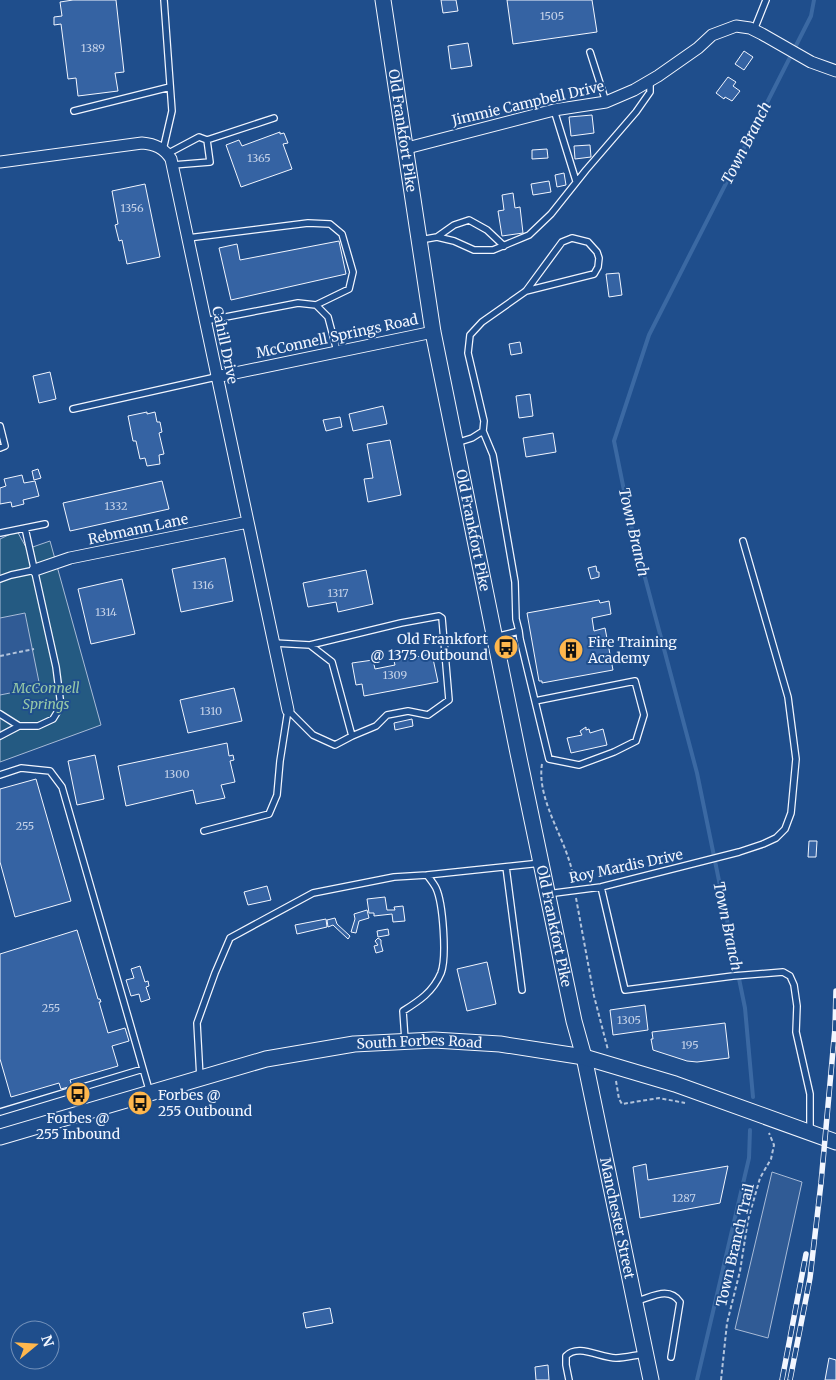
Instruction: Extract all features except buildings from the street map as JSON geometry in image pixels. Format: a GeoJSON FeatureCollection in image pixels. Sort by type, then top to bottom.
{"type":"FeatureCollection","features":[{"type":"Feature","properties":{"kind":"main road","name":"Old Frankfort Pike"},"geometry":{"type":"LineString","coordinates":[[382,0],[433,332],[574,1022],[584,1057]]}},
{"type":"Feature","properties":{"kind":"main road","name":"South Forbes Road"},"geometry":{"type":"LineString","coordinates":[[0,1137],[266,1059],[354,1044],[405,1040],[466,1041],[584,1057],[675,1084],[836,1142]]}},
{"type":"Feature","properties":{"kind":"main road","name":"Manchester Street"},"geometry":{"type":"LineString","coordinates":[[584,1057],[651,1380]]}},
{"type":"Feature","properties":{"kind":"street","name":"Jimmie Campbell Drive"},"geometry":{"type":"LineString","coordinates":[[406,148],[554,110],[606,102],[650,81],[698,48],[712,35],[736,26],[754,30],[811,62],[836,72]]}},
{"type":"Feature","properties":{"kind":"street"},"geometry":{"type":"LineString","coordinates":[[0,162],[142,143],[150,144],[165,152]]}},
{"type":"Feature","properties":{"kind":"street","name":"Cahill Drive"},"geometry":{"type":"LineString","coordinates":[[165,152],[173,165],[216,377],[288,710]]}},
{"type":"Feature","properties":{"kind":"street","name":"McConnell Springs Road"},"geometry":{"type":"LineString","coordinates":[[216,377],[433,332]]}},
{"type":"Feature","properties":{"kind":"street","name":"Rebmann Lane"},"geometry":{"type":"LineString","coordinates":[[35,570],[70,558],[248,522]]}},
{"type":"Feature","properties":{"kind":"lane"},"geometry":{"type":"LineString","coordinates":[[164,0],[172,111],[165,152]]}},
{"type":"Feature","properties":{"kind":"lane"},"geometry":{"type":"LineString","coordinates":[[754,30],[766,0]]}},
{"type":"Feature","properties":{"kind":"lane"},"geometry":{"type":"LineString","coordinates":[[590,52],[606,102]]}},
{"type":"Feature","properties":{"kind":"lane"},"geometry":{"type":"LineString","coordinates":[[420,240],[437,237],[454,241],[474,250],[493,250],[529,235],[551,214],[576,181],[636,112],[650,92],[650,81]]}},
{"type":"Feature","properties":{"kind":"lane"},"geometry":{"type":"LineString","coordinates":[[74,111],[170,87]]}},
{"type":"Feature","properties":{"kind":"lane"},"geometry":{"type":"LineString","coordinates":[[554,110],[576,181]]}},
{"type":"Feature","properties":{"kind":"lane"},"geometry":{"type":"LineString","coordinates":[[165,152],[199,137],[207,140],[274,118]]}},
{"type":"Feature","properties":{"kind":"lane"},"geometry":{"type":"LineString","coordinates":[[173,165],[210,162],[207,140]]}},
{"type":"Feature","properties":{"kind":"lane"},"geometry":{"type":"LineString","coordinates":[[437,237],[454,224],[469,220],[487,230],[504,246]]}},
{"type":"Feature","properties":{"kind":"lane"},"geometry":{"type":"LineString","coordinates":[[188,238],[308,223],[330,224],[342,234],[353,272],[349,289],[316,305],[298,303],[205,321]]}},
{"type":"Feature","properties":{"kind":"lane"},"geometry":{"type":"LineString","coordinates":[[526,291],[594,274],[598,267],[599,258],[597,252],[588,242],[572,238],[562,242],[526,291],[482,322],[470,335],[468,353],[484,421],[483,431],[493,456],[515,582],[516,619],[535,701],[549,759],[579,764],[614,752],[636,741],[644,715],[635,681],[535,701]]}},
{"type":"Feature","properties":{"kind":"lane"},"geometry":{"type":"LineString","coordinates":[[316,305],[328,317],[337,351]]}},
{"type":"Feature","properties":{"kind":"lane"},"geometry":{"type":"LineString","coordinates":[[73,409],[216,377]]}},
{"type":"Feature","properties":{"kind":"lane"},"geometry":{"type":"LineString","coordinates":[[0,426],[4,446],[0,448]]}},
{"type":"Feature","properties":{"kind":"lane"},"geometry":{"type":"LineString","coordinates":[[456,443],[472,438],[483,431]]}},
{"type":"Feature","properties":{"kind":"lane"},"geometry":{"type":"LineString","coordinates":[[0,533],[46,524]]}},
{"type":"Feature","properties":{"kind":"lane"},"geometry":{"type":"LineString","coordinates":[[0,736],[19,726],[38,726],[53,719],[62,706],[56,667],[26,528]]}},
{"type":"Feature","properties":{"kind":"lane","name":"Roy Mardis Drive"},"geometry":{"type":"LineString","coordinates":[[548,894],[601,887],[739,852],[776,838],[786,829],[791,813],[796,759],[788,697],[743,541]]}},
{"type":"Feature","properties":{"kind":"lane"},"geometry":{"type":"LineString","coordinates":[[0,579],[11,574],[35,570]]}},
{"type":"Feature","properties":{"kind":"lane"},"geometry":{"type":"LineString","coordinates":[[274,643],[310,645],[401,623],[439,616],[442,618],[449,700],[428,715],[408,711],[387,715],[376,726],[335,745],[314,735],[288,710]]}},
{"type":"Feature","properties":{"kind":"lane"},"geometry":{"type":"LineString","coordinates":[[495,637],[519,631]]}},
{"type":"Feature","properties":{"kind":"lane"},"geometry":{"type":"LineString","coordinates":[[310,645],[332,662],[352,736]]}},
{"type":"Feature","properties":{"kind":"lane"},"geometry":{"type":"LineString","coordinates":[[204,831],[269,814],[277,795],[288,710]]}},
{"type":"Feature","properties":{"kind":"lane"},"geometry":{"type":"LineString","coordinates":[[0,714],[19,726]]}},
{"type":"Feature","properties":{"kind":"lane"},"geometry":{"type":"LineString","coordinates":[[0,775],[21,768],[50,771],[62,787],[150,1092]]}},
{"type":"Feature","properties":{"kind":"lane"},"geometry":{"type":"LineString","coordinates":[[200,1078],[197,1023],[230,938],[313,893],[394,877],[541,863]]}},
{"type":"Feature","properties":{"kind":"lane"},"geometry":{"type":"LineString","coordinates":[[506,867],[522,990]]}},
{"type":"Feature","properties":{"kind":"lane"},"geometry":{"type":"LineString","coordinates":[[405,1040],[403,1011],[425,997],[441,973],[444,943],[442,920],[436,889],[427,875]]}},
{"type":"Feature","properties":{"kind":"lane"},"geometry":{"type":"LineString","coordinates":[[601,887],[625,990],[768,973],[783,972],[790,976],[794,985],[797,1006],[796,1032],[810,1094],[810,1133]]}},
{"type":"Feature","properties":{"kind":"lane"},"geometry":{"type":"LineString","coordinates":[[0,1112],[143,1069]]}},
{"type":"Feature","properties":{"kind":"lane"},"geometry":{"type":"LineString","coordinates":[[635,1302],[667,1292],[676,1296],[680,1302],[671,1357]]}},
{"type":"Feature","properties":{"kind":"lane"},"geometry":{"type":"LineString","coordinates":[[569,1380],[566,1356],[569,1352],[577,1350],[615,1358],[646,1354]]}},
{"type":"Feature","properties":{"kind":"path"},"geometry":{"type":"LineString","coordinates":[[0,656],[34,649]]}},
{"type":"Feature","properties":{"kind":"path"},"geometry":{"type":"LineString","coordinates":[[549,759],[542,763],[540,778],[552,817],[572,868],[578,918],[594,996],[608,1048]]}},
{"type":"Feature","properties":{"kind":"path"},"geometry":{"type":"LineString","coordinates":[[618,1093],[622,1104],[659,1098],[688,1104]]}},
{"type":"Feature","properties":{"kind":"path","name":"Town Branch Trail"},"geometry":{"type":"LineString","coordinates":[[721,1380],[728,1323],[740,1271],[748,1220],[760,1178],[771,1159],[774,1146],[769,1133],[763,1130]]}},
{"type":"Feature","properties":{"kind":"green space","name":"McConnell Springs"},"geometry":{"type":"Polygon","coordinates":[[[17,531],[27,549],[50,541],[101,725],[0,762],[0,539],[17,531]]]}},
{"type":"Feature","properties":{"kind":"shaded area"},"geometry":{"type":"Polygon","coordinates":[[[25,613],[40,687],[0,695],[0,618],[25,613]]]}},
{"type":"Feature","properties":{"kind":"shaded area"},"geometry":{"type":"Polygon","coordinates":[[[772,1172],[802,1182],[768,1338],[735,1329],[772,1172]]]}},
{"type":"Feature","properties":{"kind":"waterway","name":"Town Branch"},"geometry":{"type":"LineString","coordinates":[[753,1097],[745,1008],[697,773],[631,525],[614,441],[649,335],[811,16],[814,0]]}},
{"type":"Feature","properties":{"kind":"waterway","name":"Town Branch"},"geometry":{"type":"LineString","coordinates":[[697,1380],[749,1158],[750,1130]]}},
{"type":"Feature","properties":{"kind":"railway"},"geometry":{"type":"LineString","coordinates":[[790,1380],[810,1278],[821,1183],[835,1028],[836,991]]}},
{"type":"Feature","properties":{"kind":"railway"},"geometry":{"type":"LineString","coordinates":[[782,1380],[806,1254]]}},
{"type":"Feature","properties":{"kind":"place","name":"Old Frankfort @ 1375 Outbound"},"geometry":{"type":"Point","coordinates":[506,647]}},
{"type":"Feature","properties":{"kind":"place","name":"Fire Training Academy"},"geometry":{"type":"Point","coordinates":[571,650]}},
{"type":"Feature","properties":{"kind":"place","name":"Forbes @ 255 Inbound"},"geometry":{"type":"Point","coordinates":[78,1094]}},
{"type":"Feature","properties":{"kind":"place","name":"Forbes @ 255 Outbound"},"geometry":{"type":"Point","coordinates":[140,1103]}}]}
